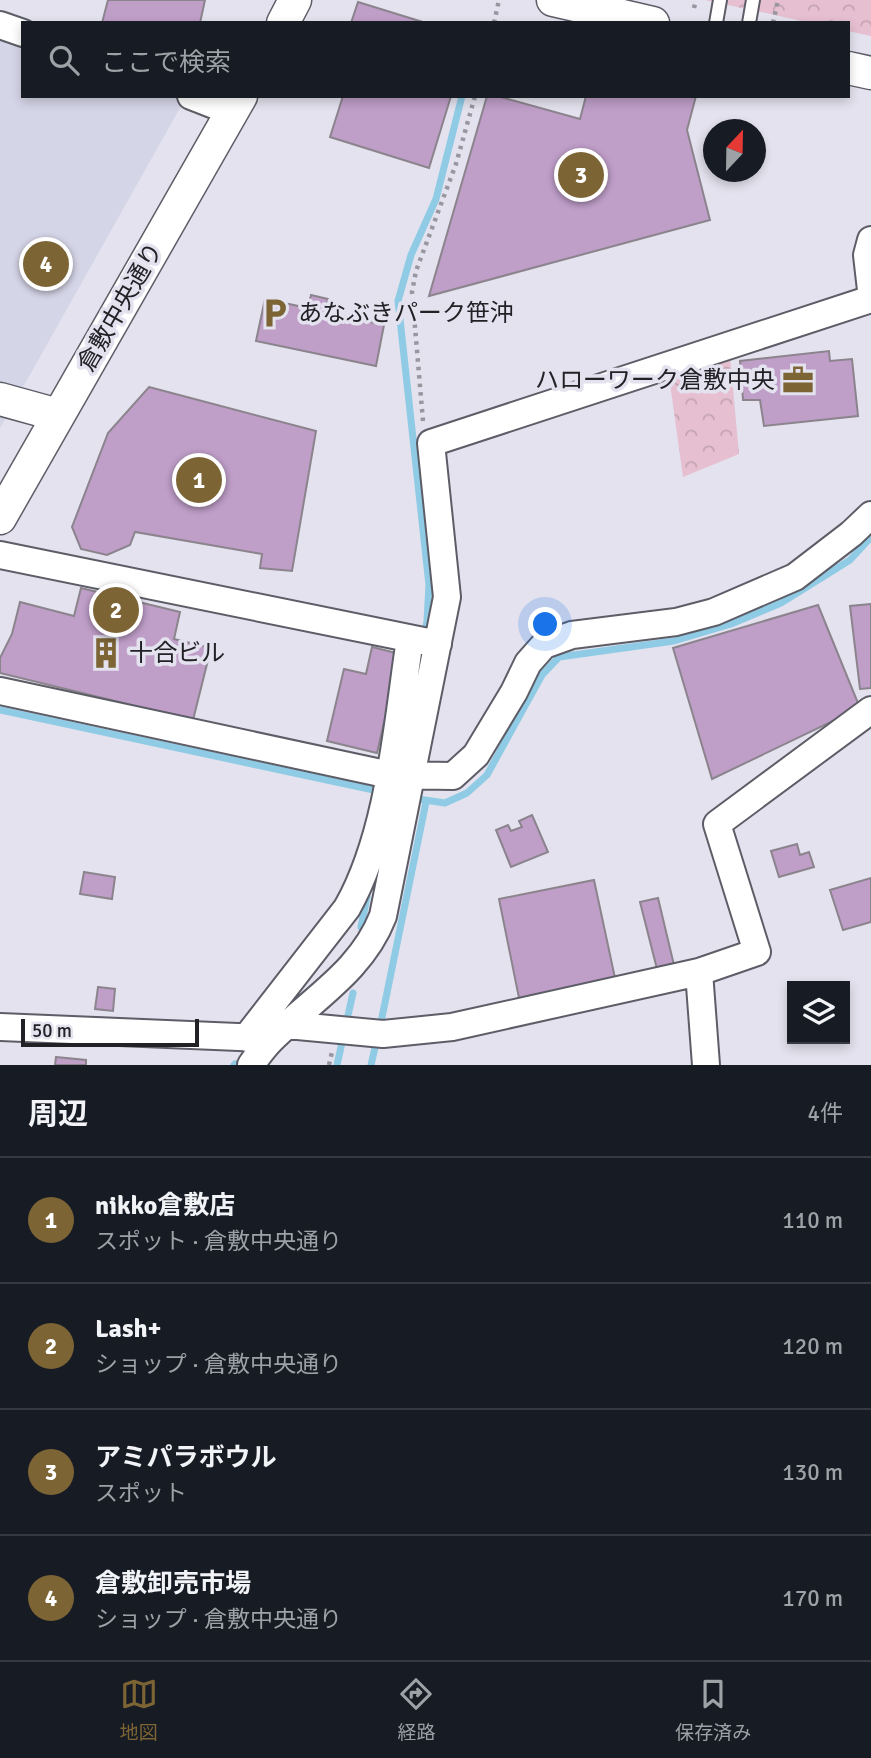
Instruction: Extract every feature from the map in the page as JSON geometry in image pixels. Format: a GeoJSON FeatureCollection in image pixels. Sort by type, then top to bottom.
{"type":"FeatureCollection","features":[{"type":"Feature","properties":{"kind":"street"},"geometry":{"type":"LineString","coordinates":[[284,21],[295,0]]}},
{"type":"Feature","properties":{"kind":"street"},"geometry":{"type":"LineString","coordinates":[[554,0],[644,21]]}},
{"type":"Feature","properties":{"kind":"street"},"geometry":{"type":"LineString","coordinates":[[0,25],[21,32]]}},
{"type":"Feature","properties":{"kind":"street"},"geometry":{"type":"LineString","coordinates":[[850,68],[871,73]]}},
{"type":"Feature","properties":{"kind":"street"},"geometry":{"type":"LineString","coordinates":[[202,98],[237,104]]}},
{"type":"Feature","properties":{"kind":"street","name":"倉敷中央通り"},"geometry":{"type":"LineString","coordinates":[[0,518],[237,104]]}},
{"type":"Feature","properties":{"kind":"street"},"geometry":{"type":"LineString","coordinates":[[871,240],[867,256],[871,290]]}},
{"type":"Feature","properties":{"kind":"street"},"geometry":{"type":"LineString","coordinates":[[246,1038],[346,908],[386,835],[398,789],[423,642],[447,597],[431,443],[871,299]]}},
{"type":"Feature","properties":{"kind":"street"},"geometry":{"type":"LineString","coordinates":[[0,399],[58,415]]}},
{"type":"Feature","properties":{"kind":"street"},"geometry":{"type":"LineString","coordinates":[[0,691],[398,789],[453,776],[476,755],[528,663],[544,645],[572,635],[676,622],[714,612],[795,578],[871,515]]}},
{"type":"Feature","properties":{"kind":"street"},"geometry":{"type":"LineString","coordinates":[[0,555],[423,642]]}},
{"type":"Feature","properties":{"kind":"street"},"geometry":{"type":"LineString","coordinates":[[0,1027],[246,1038],[280,1031],[379,1034],[452,1027],[699,972],[757,952],[717,824],[871,710]]}},
{"type":"Feature","properties":{"kind":"street"},"geometry":{"type":"LineString","coordinates":[[251,1065],[280,1031],[320,999],[350,970],[377,933],[387,902],[386,835]]}},
{"type":"Feature","properties":{"kind":"street"},"geometry":{"type":"LineString","coordinates":[[699,972],[706,1065]]}},
{"type":"Feature","properties":{"kind":"lane"},"geometry":{"type":"LineString","coordinates":[[716,21],[720,0]]}},
{"type":"Feature","properties":{"kind":"lane"},"geometry":{"type":"LineString","coordinates":[[749,21],[752,0]]}},
{"type":"Feature","properties":{"kind":"path"},"geometry":{"type":"LineString","coordinates":[[494,21],[499,0]]}},
{"type":"Feature","properties":{"kind":"path"},"geometry":{"type":"LineString","coordinates":[[694,8],[696,0]]}},
{"type":"Feature","properties":{"kind":"path"},"geometry":{"type":"LineString","coordinates":[[773,21],[778,0]]}},
{"type":"Feature","properties":{"kind":"path"},"geometry":{"type":"LineString","coordinates":[[431,443],[424,430],[412,292],[416,271],[456,164],[473,98]]}},
{"type":"Feature","properties":{"kind":"shaded area"},"geometry":{"type":"Polygon","coordinates":[[[0,38],[21,44],[21,98],[185,99],[0,428],[0,38]]]}},
{"type":"Feature","properties":{"kind":"green space"},"geometry":{"type":"Polygon","coordinates":[[[705,0],[871,0],[871,36],[850,31],[850,21],[802,21],[705,0]]]}},
{"type":"Feature","properties":{"kind":"green space"},"geometry":{"type":"Polygon","coordinates":[[[730,356],[739,454],[683,477],[669,376],[730,356]]]}},
{"type":"Feature","properties":{"kind":"building"},"geometry":{"type":"Polygon","coordinates":[[[108,0],[205,0],[200,21],[103,21],[108,0]]]}},
{"type":"Feature","properties":{"kind":"building"},"geometry":{"type":"Polygon","coordinates":[[[358,2],[420,21],[352,21],[358,2]]]}},
{"type":"Feature","properties":{"kind":"building"},"geometry":{"type":"Polygon","coordinates":[[[342,98],[450,98],[429,168],[330,137],[342,98]]]}},
{"type":"Feature","properties":{"kind":"building"},"geometry":{"type":"Polygon","coordinates":[[[486,98],[504,98],[580,119],[585,98],[695,98],[687,130],[710,220],[429,296],[486,98]]]}},
{"type":"Feature","properties":{"kind":"building"},"geometry":{"type":"Polygon","coordinates":[[[311,295],[328,299],[325,312],[384,325],[376,366],[256,341],[265,299],[308,308],[311,295]]]}},
{"type":"Feature","properties":{"kind":"building","name":"ハローワーク倉敷中央"},"geometry":{"type":"Polygon","coordinates":[[[829,351],[830,361],[852,359],[858,416],[764,426],[760,400],[743,400],[740,361],[829,351]]]}},
{"type":"Feature","properties":{"kind":"building"},"geometry":{"type":"Polygon","coordinates":[[[149,387],[316,431],[292,571],[260,568],[262,554],[135,532],[130,545],[107,555],[81,549],[72,527],[108,433],[149,387]]]}},
{"type":"Feature","properties":{"kind":"building","name":"十合ビル"},"geometry":{"type":"Polygon","coordinates":[[[81,588],[180,612],[174,639],[211,648],[193,720],[0,673],[0,658],[12,634],[20,602],[74,616],[81,588]]]}},
{"type":"Feature","properties":{"kind":"building"},"geometry":{"type":"Polygon","coordinates":[[[871,604],[871,688],[860,689],[850,606],[871,604]]]}},
{"type":"Feature","properties":{"kind":"building"},"geometry":{"type":"Polygon","coordinates":[[[818,605],[860,708],[712,779],[673,648],[818,605]]]}},
{"type":"Feature","properties":{"kind":"building"},"geometry":{"type":"Polygon","coordinates":[[[372,647],[400,654],[377,753],[327,741],[344,669],[366,674],[372,647]]]}},
{"type":"Feature","properties":{"kind":"building"},"geometry":{"type":"Polygon","coordinates":[[[532,815],[548,852],[511,867],[496,830],[508,825],[511,831],[522,827],[519,821],[532,815]]]}},
{"type":"Feature","properties":{"kind":"building"},"geometry":{"type":"Polygon","coordinates":[[[797,844],[800,855],[809,852],[814,867],[779,877],[771,851],[797,844]]]}},
{"type":"Feature","properties":{"kind":"building"},"geometry":{"type":"Polygon","coordinates":[[[84,872],[115,877],[112,899],[80,894],[84,872]]]}},
{"type":"Feature","properties":{"kind":"building"},"geometry":{"type":"Polygon","coordinates":[[[871,878],[871,922],[843,930],[830,890],[871,878]]]}},
{"type":"Feature","properties":{"kind":"building"},"geometry":{"type":"Polygon","coordinates":[[[594,880],[615,978],[519,998],[499,899],[594,880]]]}},
{"type":"Feature","properties":{"kind":"building"},"geometry":{"type":"Polygon","coordinates":[[[658,898],[674,965],[657,969],[640,902],[658,898]]]}},
{"type":"Feature","properties":{"kind":"building"},"geometry":{"type":"Polygon","coordinates":[[[98,987],[115,989],[113,1011],[95,1009],[98,987]]]}},
{"type":"Feature","properties":{"kind":"building"},"geometry":{"type":"Polygon","coordinates":[[[56,1057],[86,1060],[86,1065],[55,1065],[56,1057]]]}},
{"type":"Feature","properties":{"kind":"waterway"},"geometry":{"type":"LineString","coordinates":[[417,678],[427,621],[429,585],[398,301],[411,255],[436,199],[461,98]]}},
{"type":"Feature","properties":{"kind":"waterway"},"geometry":{"type":"LineString","coordinates":[[411,798],[445,803],[467,793],[487,775],[542,675],[559,657],[674,641],[731,624],[781,603],[850,560],[871,537]]}},
{"type":"Feature","properties":{"kind":"waterway"},"geometry":{"type":"LineString","coordinates":[[0,710],[383,792]]}},
{"type":"Feature","properties":{"kind":"waterway"},"geometry":{"type":"LineString","coordinates":[[380,1027],[426,802]]}},
{"type":"Feature","properties":{"kind":"waterway"},"geometry":{"type":"LineString","coordinates":[[361,927],[367,897]]}},
{"type":"Feature","properties":{"kind":"waterway"},"geometry":{"type":"LineString","coordinates":[[337,1065],[353,993]]}},
{"type":"Feature","properties":{"kind":"waterway"},"geometry":{"type":"LineString","coordinates":[[371,1065],[377,1039]]}},
{"type":"Feature","properties":{"kind":"place","name":"アミパラボウル"},"geometry":{"type":"Point","coordinates":[581,175]}},
{"type":"Feature","properties":{"kind":"place","name":"倉敷卸売市場"},"geometry":{"type":"Point","coordinates":[46,264]}},
{"type":"Feature","properties":{"kind":"place","name":"あなぶきパーク笹沖"},"geometry":{"type":"Point","coordinates":[275,313]}},
{"type":"Feature","properties":{"kind":"place","name":"ハローワーク倉敷中央"},"geometry":{"type":"Point","coordinates":[798,380]}},
{"type":"Feature","properties":{"kind":"place","name":"nikko倉敷店"},"geometry":{"type":"Point","coordinates":[199,480]}},
{"type":"Feature","properties":{"kind":"place","name":"Lash+"},"geometry":{"type":"Point","coordinates":[116,610]}},
{"type":"Feature","properties":{"kind":"place","name":"十合ビル"},"geometry":{"type":"Point","coordinates":[106,653]}}]}
